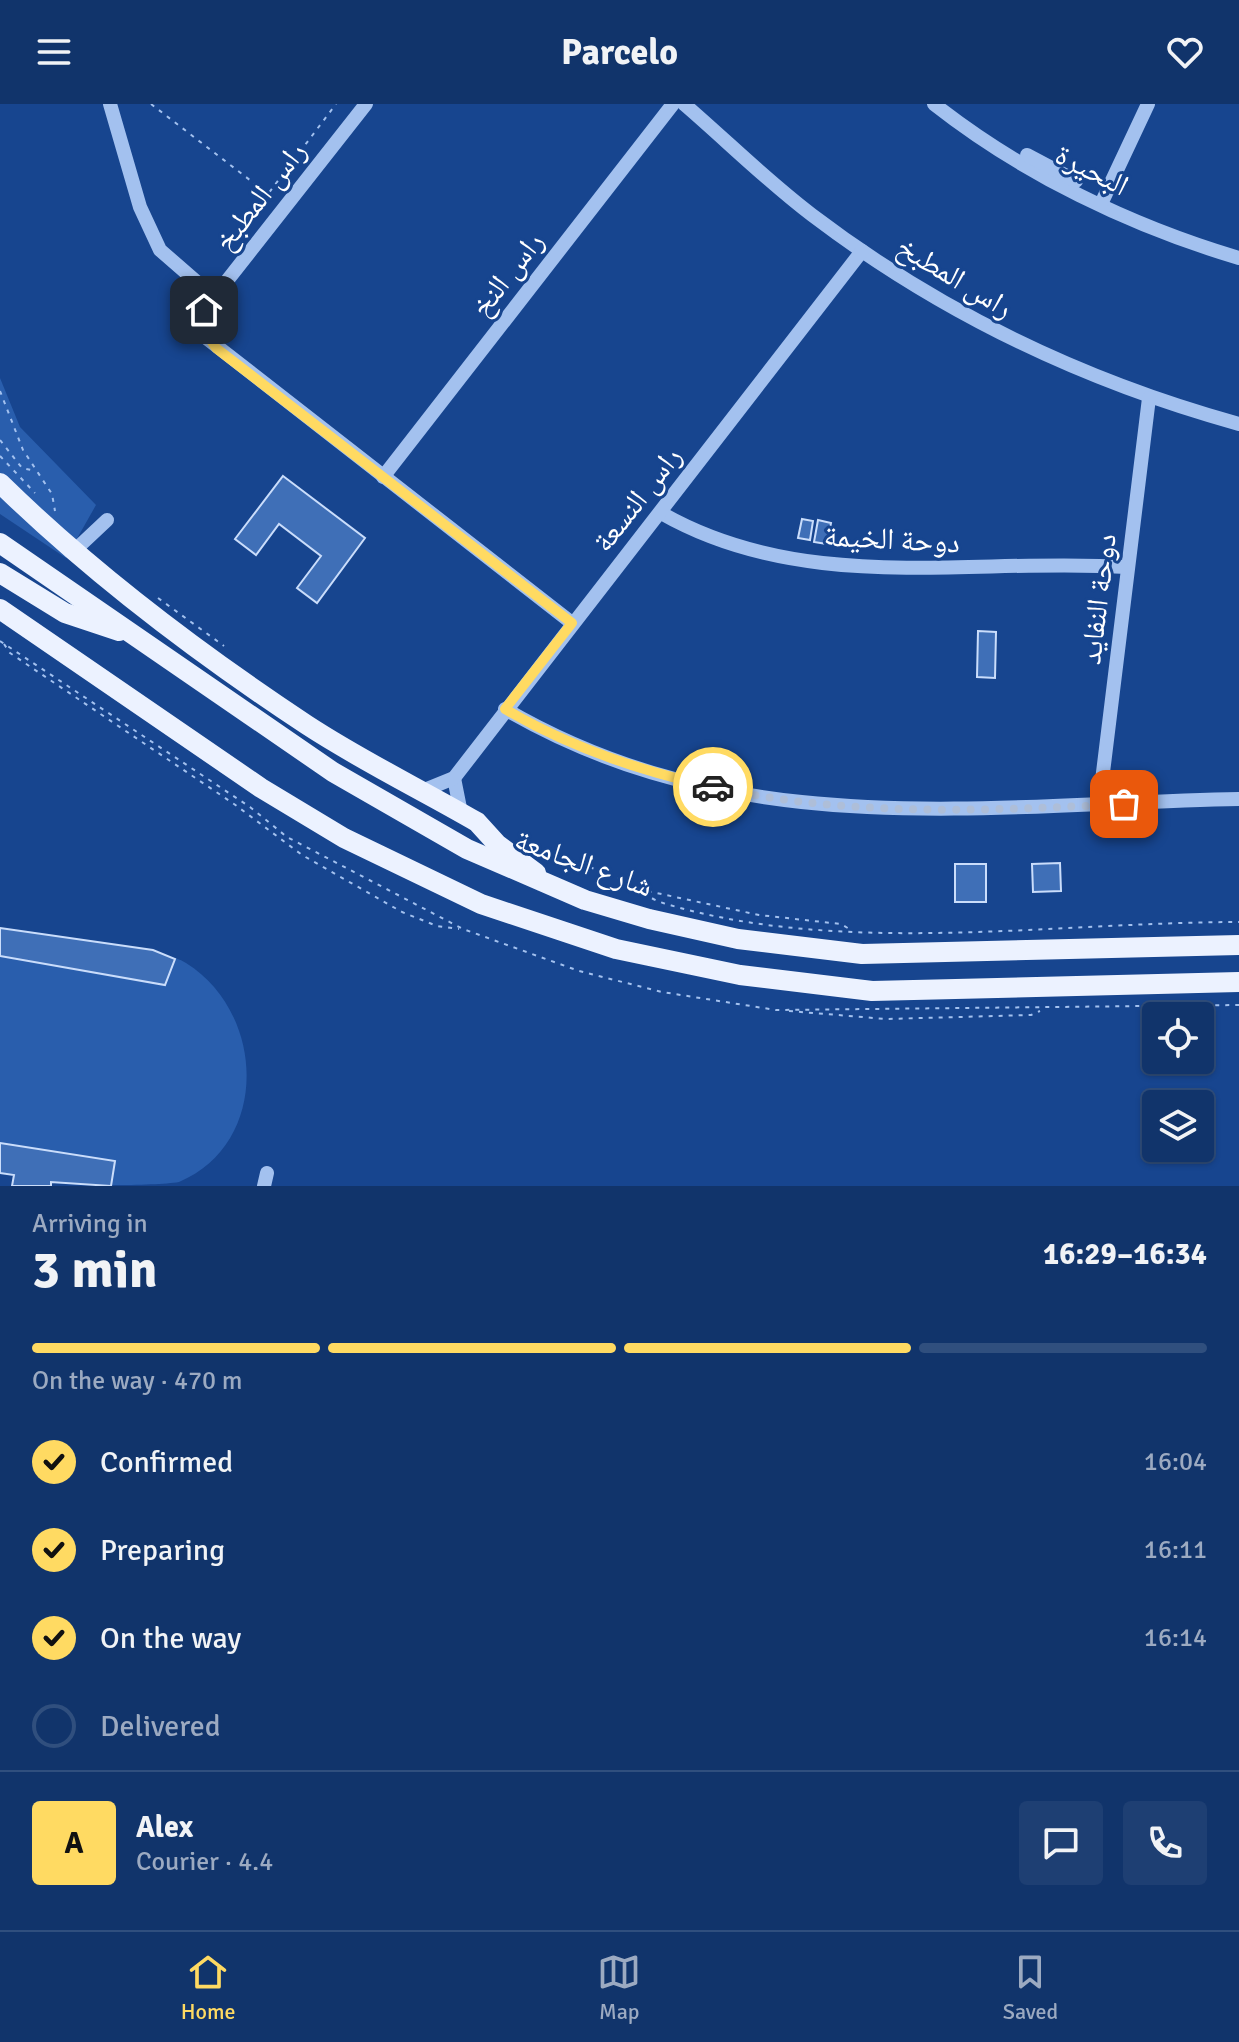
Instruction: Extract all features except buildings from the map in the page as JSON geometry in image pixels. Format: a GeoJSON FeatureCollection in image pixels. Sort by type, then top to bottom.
{"type":"FeatureCollection","features":[{"type":"Feature","properties":{"kind":"main road"},"geometry":{"type":"LineString","coordinates":[[0,483],[134,601],[306,724],[461,813],[533,869],[546,886]]}},
{"type":"Feature","properties":{"kind":"main road","name":"شارع الجامعة"},"geometry":{"type":"LineString","coordinates":[[0,543],[333,772],[467,849],[546,886],[649,919],[738,939],[817,950],[944,954],[1239,945]]}},
{"type":"Feature","properties":{"kind":"main road"},"geometry":{"type":"LineString","coordinates":[[0,573],[65,613],[135,634]]}},
{"type":"Feature","properties":{"kind":"main road"},"geometry":{"type":"LineString","coordinates":[[0,609],[261,788],[344,838],[440,887],[585,940],[695,968],[835,989],[953,990],[1239,982]]}},
{"type":"Feature","properties":{"kind":"main road"},"geometry":{"type":"LineString","coordinates":[[333,772],[416,788]]}},
{"type":"Feature","properties":{"kind":"street"},"geometry":{"type":"LineString","coordinates":[[110,104],[140,207],[160,250],[214,297]]}},
{"type":"Feature","properties":{"kind":"street","name":"راس المطبخ"},"geometry":{"type":"LineString","coordinates":[[366,104],[214,297],[202,316],[203,329],[210,342],[572,623]]}},
{"type":"Feature","properties":{"kind":"street","name":"راس النخ"},"geometry":{"type":"LineString","coordinates":[[383,477],[673,104]]}},
{"type":"Feature","properties":{"kind":"street","name":"راس المطبخ"},"geometry":{"type":"LineString","coordinates":[[684,104],[809,213],[862,251],[992,331],[1149,398],[1239,424]]}},
{"type":"Feature","properties":{"kind":"street","name":"البحيرة"},"geometry":{"type":"LineString","coordinates":[[934,104],[1020,162],[1173,236],[1239,258]]}},
{"type":"Feature","properties":{"kind":"street","name":"البحيرة"},"geometry":{"type":"LineString","coordinates":[[949,104],[1103,200],[1239,248]]}},
{"type":"Feature","properties":{"kind":"street"},"geometry":{"type":"LineString","coordinates":[[1103,200],[1148,104]]}},
{"type":"Feature","properties":{"kind":"street","name":"راس النسعة"},"geometry":{"type":"LineString","coordinates":[[454,778],[862,251]]}},
{"type":"Feature","properties":{"kind":"street","name":"دوحة النفايد"},"geometry":{"type":"LineString","coordinates":[[1099,805],[1149,398]]}},
{"type":"Feature","properties":{"kind":"street","name":"دوحة الخيمة"},"geometry":{"type":"LineString","coordinates":[[661,513],[711,537],[837,565],[900,570],[1128,567]]}},
{"type":"Feature","properties":{"kind":"street"},"geometry":{"type":"LineString","coordinates":[[74,551],[107,520]]}},
{"type":"Feature","properties":{"kind":"street"},"geometry":{"type":"LineString","coordinates":[[505,709],[566,741],[641,769],[791,803],[930,811],[1239,799]]}},
{"type":"Feature","properties":{"kind":"street"},"geometry":{"type":"LineString","coordinates":[[416,788],[454,778],[461,813]]}},
{"type":"Feature","properties":{"kind":"path"},"geometry":{"type":"LineString","coordinates":[[151,104],[268,194],[336,104]]}},
{"type":"Feature","properties":{"kind":"path"},"geometry":{"type":"LineString","coordinates":[[0,391],[23,450],[52,494],[55,513],[44,502]]}},
{"type":"Feature","properties":{"kind":"path"},"geometry":{"type":"LineString","coordinates":[[0,440],[22,468],[37,472]]}},
{"type":"Feature","properties":{"kind":"path"},"geometry":{"type":"LineString","coordinates":[[0,456],[35,493]]}},
{"type":"Feature","properties":{"kind":"path"},"geometry":{"type":"LineString","coordinates":[[156,596],[221,641],[225,654],[221,664]]}},
{"type":"Feature","properties":{"kind":"path"},"geometry":{"type":"LineString","coordinates":[[2,642],[250,807],[287,837],[463,929],[510,948],[622,982],[764,1010],[1239,1005]]}},
{"type":"Feature","properties":{"kind":"path"},"geometry":{"type":"LineString","coordinates":[[2,642],[10,653],[234,804],[302,855],[402,912],[437,926],[463,929]]}},
{"type":"Feature","properties":{"kind":"path"},"geometry":{"type":"LineString","coordinates":[[519,841],[637,888],[759,915],[841,924],[852,931]]}},
{"type":"Feature","properties":{"kind":"path"},"geometry":{"type":"LineString","coordinates":[[637,888],[662,903],[713,914],[781,925],[852,931],[1239,922]]}},
{"type":"Feature","properties":{"kind":"path"},"geometry":{"type":"LineString","coordinates":[[788,1010],[886,1019],[1031,1015],[1042,1009]]}},
{"type":"Feature","properties":{"kind":"shaded area"},"geometry":{"type":"Polygon","coordinates":[[[0,378],[20,427],[96,505],[66,558],[0,514],[0,378]]]}},
{"type":"Feature","properties":{"kind":"shaded area"},"geometry":{"type":"Polygon","coordinates":[[[0,928],[176,958],[212,985],[231,1013],[243,1044],[247,1077],[242,1109],[230,1139],[209,1164],[179,1182],[153,1184],[52,1183],[51,1186],[12,1186],[14,1175],[0,1173],[0,928]]]}},
{"type":"Feature","properties":{"kind":"way so far"},"geometry":{"type":"LineString","coordinates":[[713,787],[791,803],[848,809],[930,811],[1124,804]]}},
{"type":"Feature","properties":{"kind":"route"},"geometry":{"type":"LineString","coordinates":[[204,310],[205,337],[216,348],[572,623],[505,709],[566,741],[641,769],[713,787]]}}]}
